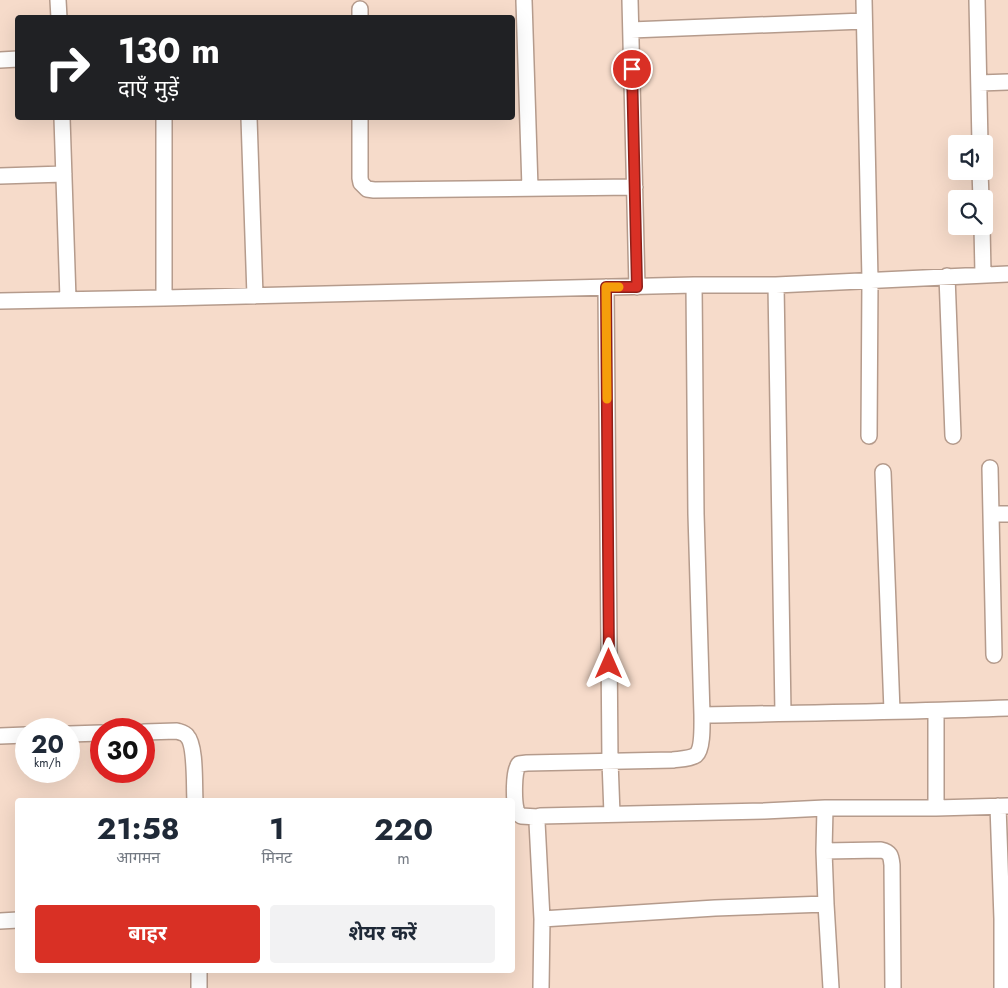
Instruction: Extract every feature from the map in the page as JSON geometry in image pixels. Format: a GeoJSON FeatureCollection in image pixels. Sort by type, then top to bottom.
{"type":"FeatureCollection","features":[{"type":"Feature","properties":{"kind":"street"},"geometry":{"type":"LineString","coordinates":[[58,0],[59,15]]}},
{"type":"Feature","properties":{"kind":"street"},"geometry":{"type":"LineString","coordinates":[[630,0],[637,287]]}},
{"type":"Feature","properties":{"kind":"street"},"geometry":{"type":"LineString","coordinates":[[864,0],[870,280],[869,436]]}},
{"type":"Feature","properties":{"kind":"street"},"geometry":{"type":"LineString","coordinates":[[977,0],[980,135]]}},
{"type":"Feature","properties":{"kind":"street"},"geometry":{"type":"LineString","coordinates":[[524,1],[530,188]]}},
{"type":"Feature","properties":{"kind":"street"},"geometry":{"type":"LineString","coordinates":[[631,30],[864,21]]}},
{"type":"Feature","properties":{"kind":"street"},"geometry":{"type":"LineString","coordinates":[[0,60],[15,59]]}},
{"type":"Feature","properties":{"kind":"street"},"geometry":{"type":"LineString","coordinates":[[979,83],[1008,82]]}},
{"type":"Feature","properties":{"kind":"street"},"geometry":{"type":"LineString","coordinates":[[62,120],[68,300]]}},
{"type":"Feature","properties":{"kind":"street"},"geometry":{"type":"LineString","coordinates":[[164,120],[164,298]]}},
{"type":"Feature","properties":{"kind":"street"},"geometry":{"type":"LineString","coordinates":[[249,120],[255,296]]}},
{"type":"Feature","properties":{"kind":"street"},"geometry":{"type":"LineString","coordinates":[[360,120],[360,178],[361,184],[367,189],[635,187]]}},
{"type":"Feature","properties":{"kind":"street"},"geometry":{"type":"LineString","coordinates":[[0,176],[64,174]]}},
{"type":"Feature","properties":{"kind":"street"},"geometry":{"type":"LineString","coordinates":[[982,235],[982,274]]}},
{"type":"Feature","properties":{"kind":"street"},"geometry":{"type":"LineString","coordinates":[[0,300],[776,284],[1008,274]]}},
{"type":"Feature","properties":{"kind":"street"},"geometry":{"type":"LineString","coordinates":[[947,276],[953,436]]}},
{"type":"Feature","properties":{"kind":"street"},"geometry":{"type":"LineString","coordinates":[[776,284],[783,713]]}},
{"type":"Feature","properties":{"kind":"street"},"geometry":{"type":"LineString","coordinates":[[694,285],[696,514],[702,715],[700,748],[696,755],[673,760],[519,764],[514,774],[516,810],[521,816],[538,817],[542,815],[826,808],[1003,806],[1005,919],[1002,988]]}},
{"type":"Feature","properties":{"kind":"street"},"geometry":{"type":"LineString","coordinates":[[606,287],[612,814]]}},
{"type":"Feature","properties":{"kind":"street"},"geometry":{"type":"LineString","coordinates":[[990,468],[991,514],[1001,617],[994,655]]}},
{"type":"Feature","properties":{"kind":"street"},"geometry":{"type":"LineString","coordinates":[[883,472],[892,711]]}},
{"type":"Feature","properties":{"kind":"street"},"geometry":{"type":"LineString","coordinates":[[991,514],[1008,514]]}},
{"type":"Feature","properties":{"kind":"street"},"geometry":{"type":"LineString","coordinates":[[702,715],[1008,708]]}},
{"type":"Feature","properties":{"kind":"street"},"geometry":{"type":"LineString","coordinates":[[936,711],[936,808]]}},
{"type":"Feature","properties":{"kind":"street"},"geometry":{"type":"LineString","coordinates":[[155,732],[176,731],[188,736],[193,753],[195,798]]}},
{"type":"Feature","properties":{"kind":"street"},"geometry":{"type":"LineString","coordinates":[[0,736],[15,735]]}},
{"type":"Feature","properties":{"kind":"street"},"geometry":{"type":"LineString","coordinates":[[826,808],[824,851],[831,988]]}},
{"type":"Feature","properties":{"kind":"street"},"geometry":{"type":"LineString","coordinates":[[538,817],[542,919],[541,988]]}},
{"type":"Feature","properties":{"kind":"street"},"geometry":{"type":"LineString","coordinates":[[824,851],[881,850],[890,855],[892,865],[893,988]]}},
{"type":"Feature","properties":{"kind":"street"},"geometry":{"type":"LineString","coordinates":[[542,919],[715,908],[826,904]]}},
{"type":"Feature","properties":{"kind":"street"},"geometry":{"type":"LineString","coordinates":[[0,921],[15,920]]}},
{"type":"Feature","properties":{"kind":"street"},"geometry":{"type":"LineString","coordinates":[[199,973],[199,988]]}},
{"type":"Feature","properties":{"kind":"slow traffic"},"geometry":{"type":"LineString","coordinates":[[607,399],[606,287],[619,287]]}},
{"type":"Feature","properties":{"kind":"route"},"geometry":{"type":"LineString","coordinates":[[609,664],[606,287],[637,287],[632,69]]}}]}
